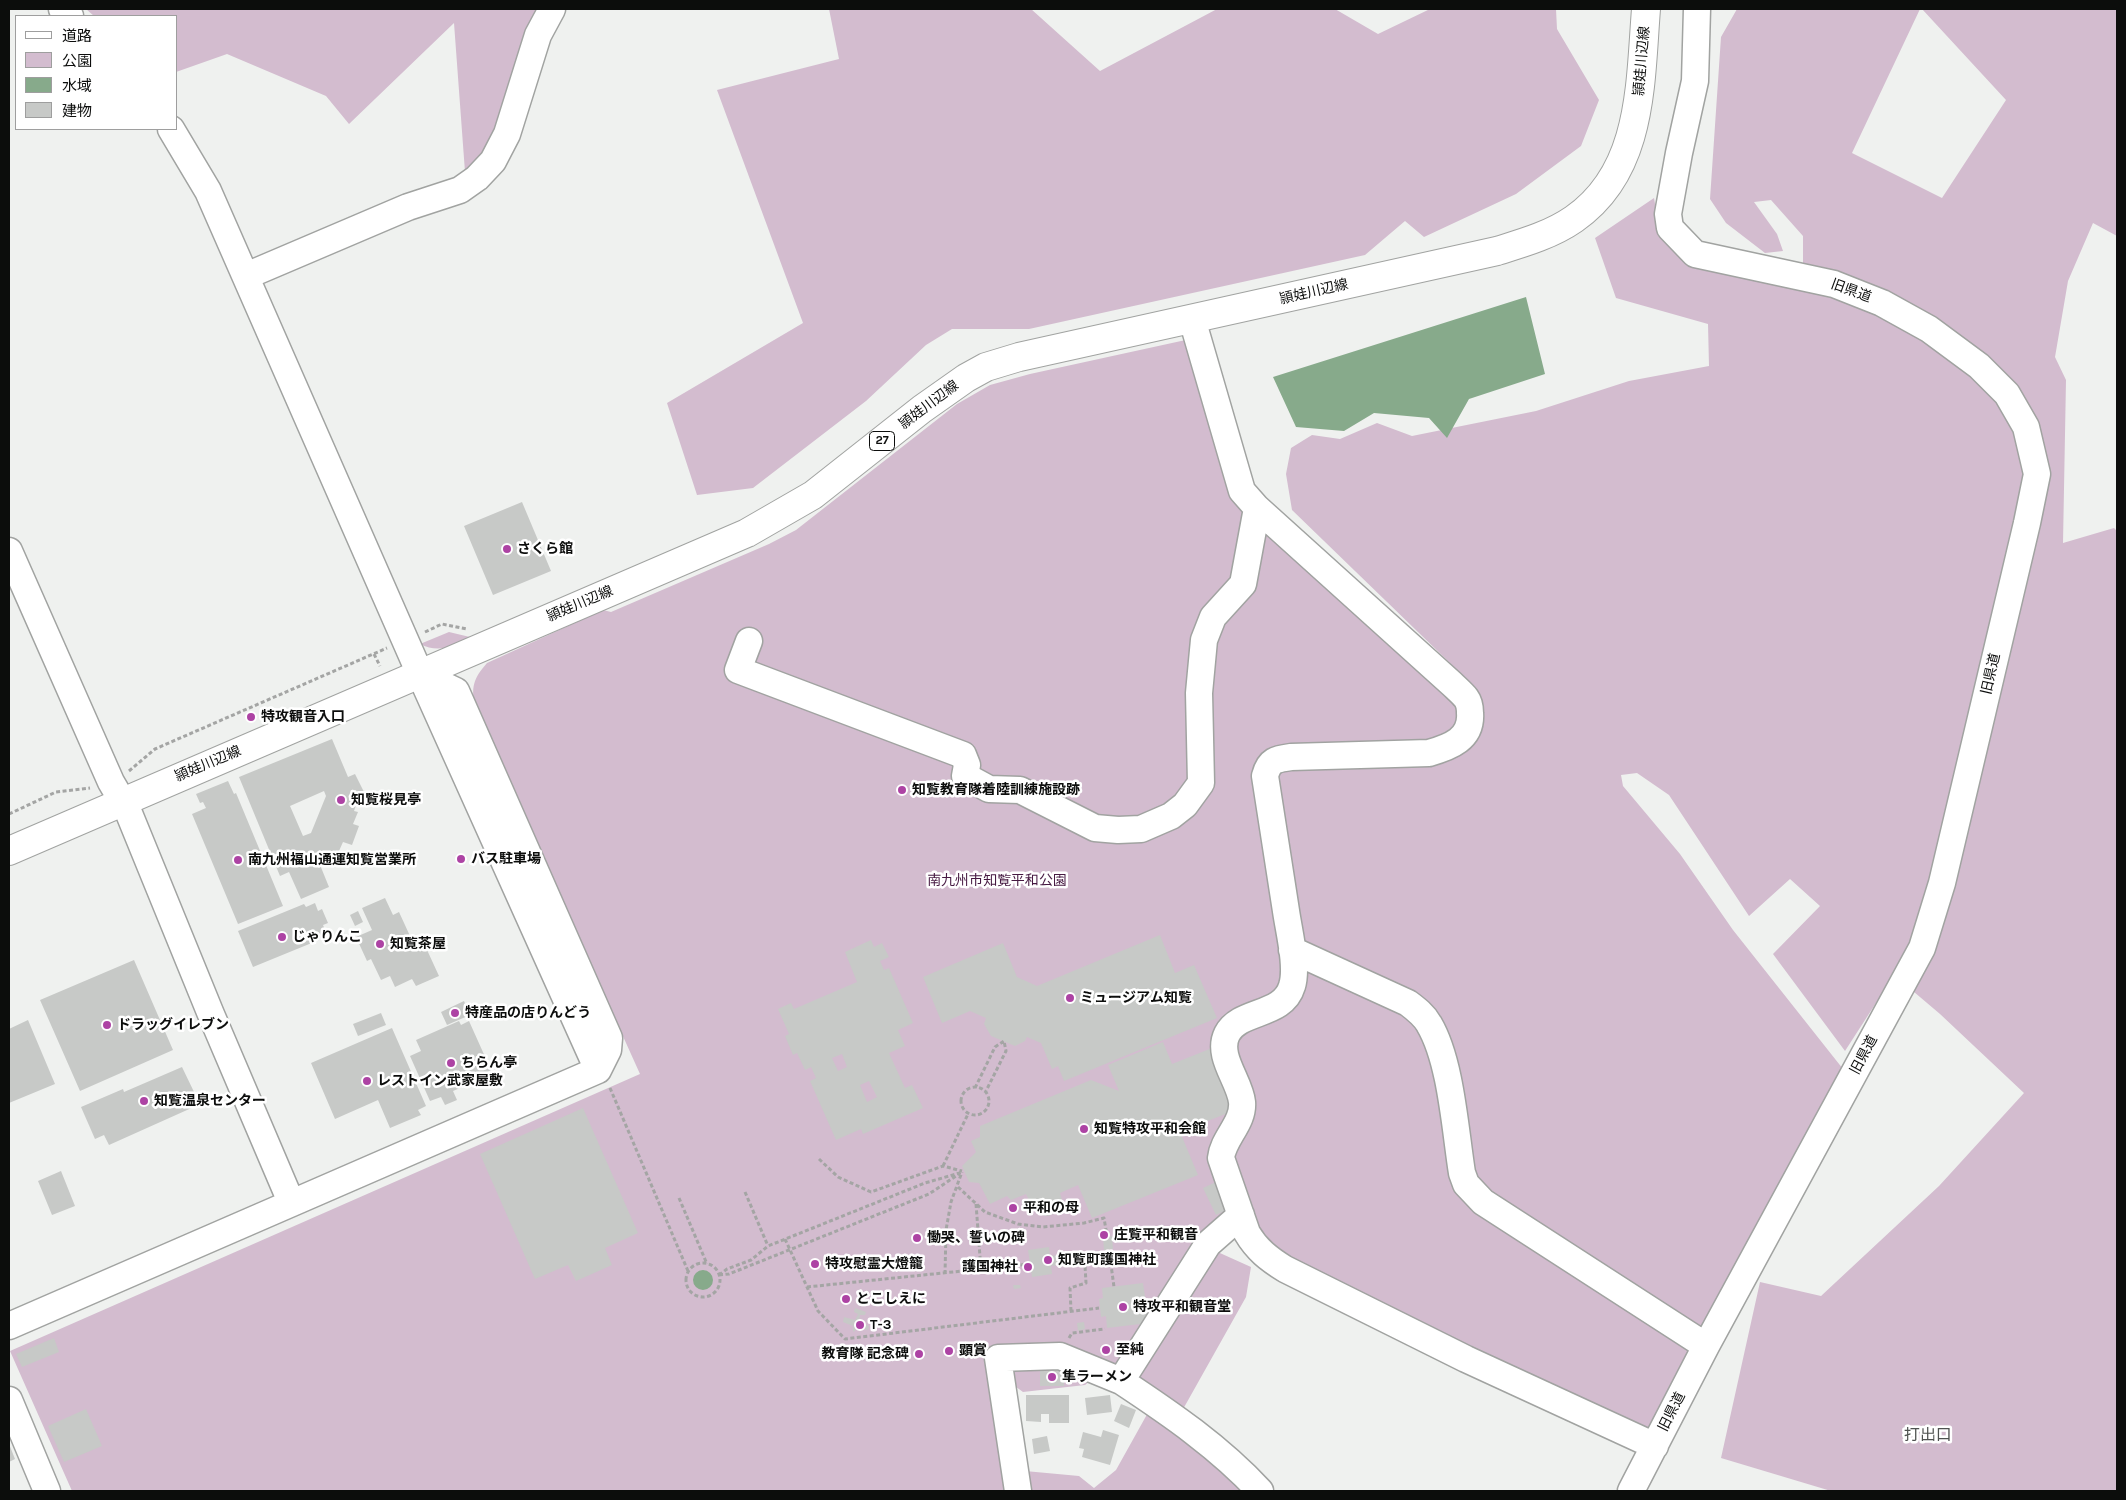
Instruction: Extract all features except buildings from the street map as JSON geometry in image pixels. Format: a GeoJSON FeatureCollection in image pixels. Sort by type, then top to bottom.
{"type":"FeatureCollection","features":[{"type":"Feature","properties":{"kind":"main road","name":"頴娃川辺線"},"geometry":{"type":"LineString","coordinates":[[9,851],[117,792],[420,674],[747,532],[782,514],[848,469],[950,388],[986,367],[1020,357],[1497,251],[1525,242],[1574,219],[1606,189],[1616,174],[1631,140],[1639,98],[1646,9]]}},
{"type":"Feature","properties":{"kind":"street"},"geometry":{"type":"LineString","coordinates":[[246,276],[408,207],[460,190],[477,178],[493,161],[507,134],[538,35],[552,9]]}},
{"type":"Feature","properties":{"kind":"street","name":"旧県道"},"geometry":{"type":"LineString","coordinates":[[1631,1491],[1706,1346],[1922,948],[1942,883],[2037,474],[2026,427],[2007,394],[1979,366],[1929,329],[1882,303],[1834,284],[1695,254],[1670,228],[1668,214],[1678,154],[1695,81],[1697,9]]}},
{"type":"Feature","properties":{"kind":"street"},"geometry":{"type":"LineString","coordinates":[[9,1326],[598,1070],[608,1050],[609,1038],[456,691],[420,674],[208,191],[172,130]]}},
{"type":"Feature","properties":{"kind":"street"},"geometry":{"type":"LineString","coordinates":[[1192,320],[1242,491],[1257,508],[1452,684],[1466,699],[1471,719],[1468,730],[1460,740],[1448,748],[1429,753],[1291,757],[1276,759],[1268,766],[1265,776],[1292,950],[1293,984],[1290,992],[1271,1010],[1238,1023],[1228,1032],[1225,1039],[1226,1056],[1242,1101],[1242,1112],[1222,1148],[1221,1158],[1241,1215],[1254,1244],[1266,1258],[1466,1359],[1655,1446]]}},
{"type":"Feature","properties":{"kind":"street"},"geometry":{"type":"LineString","coordinates":[[749,641],[738,670],[963,755],[967,765],[965,776],[989,789],[1020,790],[1095,828],[1141,829],[1171,816],[1185,805],[1201,783],[1199,692],[1204,640],[1213,617],[1243,584],[1257,508]]}},
{"type":"Feature","properties":{"kind":"street"},"geometry":{"type":"LineString","coordinates":[[9,551],[117,792],[291,1202]]}},
{"type":"Feature","properties":{"kind":"street"},"geometry":{"type":"LineString","coordinates":[[1292,950],[1408,1003],[1420,1012],[1429,1023],[1439,1044],[1446,1073],[1462,1173],[1466,1184],[1483,1202],[1706,1346]]}},
{"type":"Feature","properties":{"kind":"street"},"geometry":{"type":"LineString","coordinates":[[1121,1381],[1208,1244],[1241,1215]]}},
{"type":"Feature","properties":{"kind":"street"},"geometry":{"type":"LineString","coordinates":[[1018,1491],[998,1358],[1060,1356],[1121,1381],[1170,1413],[1233,1462],[1260,1491]]}},
{"type":"Feature","properties":{"kind":"street"},"geometry":{"type":"LineString","coordinates":[[9,1400],[47,1491]]}},
{"type":"Feature","properties":{"kind":"path"},"geometry":{"type":"LineString","coordinates":[[421,633],[442,624],[470,630]]}},
{"type":"Feature","properties":{"kind":"path"},"geometry":{"type":"LineString","coordinates":[[9,814],[56,792],[117,792],[155,749],[389,647]]}},
{"type":"Feature","properties":{"kind":"path"},"geometry":{"type":"LineString","coordinates":[[975,1088],[994,1047],[1004,1041],[1006,1051],[985,1093]]}},
{"type":"Feature","properties":{"kind":"path"},"geometry":{"type":"LineString","coordinates":[[598,1070],[608,1084],[688,1271],[687,1288],[690,1292],[700,1297],[712,1295],[719,1286],[719,1275],[712,1266],[696,1264],[688,1271]]}},
{"type":"Feature","properties":{"kind":"path"},"geometry":{"type":"LineString","coordinates":[[975,1088],[985,1093],[988,1101],[985,1110],[977,1115],[968,1114],[962,1107],[961,1098],[966,1091],[975,1088]]}},
{"type":"Feature","properties":{"kind":"path"},"geometry":{"type":"LineString","coordinates":[[943,1166],[968,1114]]}},
{"type":"Feature","properties":{"kind":"path"},"geometry":{"type":"LineString","coordinates":[[819,1159],[838,1177],[871,1192],[943,1166],[962,1172]]}},
{"type":"Feature","properties":{"kind":"path"},"geometry":{"type":"LineString","coordinates":[[719,1275],[729,1274],[929,1194],[962,1172]]}},
{"type":"Feature","properties":{"kind":"path"},"geometry":{"type":"LineString","coordinates":[[719,1275],[727,1269],[751,1260],[768,1246],[925,1183],[962,1172]]}},
{"type":"Feature","properties":{"kind":"path"},"geometry":{"type":"LineString","coordinates":[[945,1274],[946,1230],[951,1202],[962,1172]]}},
{"type":"Feature","properties":{"kind":"path"},"geometry":{"type":"LineString","coordinates":[[958,1186],[985,1212],[1018,1224],[1043,1227],[1084,1223],[1104,1218],[1107,1235]]}},
{"type":"Feature","properties":{"kind":"path"},"geometry":{"type":"LineString","coordinates":[[745,1192],[768,1246]]}},
{"type":"Feature","properties":{"kind":"path"},"geometry":{"type":"LineString","coordinates":[[680,1198],[707,1264]]}},
{"type":"Feature","properties":{"kind":"path"},"geometry":{"type":"LineString","coordinates":[[976,1204],[981,1270]]}},
{"type":"Feature","properties":{"kind":"path"},"geometry":{"type":"LineString","coordinates":[[785,1239],[818,1311],[845,1339],[1099,1308]]}},
{"type":"Feature","properties":{"kind":"path"},"geometry":{"type":"LineString","coordinates":[[1109,1251],[1114,1287]]}},
{"type":"Feature","properties":{"kind":"path"},"geometry":{"type":"LineString","coordinates":[[1071,1311],[1070,1288],[1086,1283],[1085,1266],[1110,1260]]}},
{"type":"Feature","properties":{"kind":"path"},"geometry":{"type":"LineString","coordinates":[[807,1287],[1030,1264]]}},
{"type":"Feature","properties":{"kind":"path"},"geometry":{"type":"LineString","coordinates":[[1060,1356],[1072,1333],[1105,1329]]}},
{"type":"Feature","properties":{"kind":"green space"},"geometry":{"type":"Polygon","coordinates":[[[86,9],[538,9],[492,143],[465,172],[454,23],[349,124],[326,96],[227,54],[178,71],[178,15],[93,15],[86,9]]]}},
{"type":"Feature","properties":{"kind":"green space"},"geometry":{"type":"Polygon","coordinates":[[[829,9],[1031,9],[1100,71],[1217,9],[1335,9],[1378,34],[1430,9],[1556,9],[1557,29],[1599,100],[1581,146],[1516,194],[1424,237],[1405,221],[1365,255],[1029,329],[952,329],[926,345],[866,401],[753,488],[697,495],[667,403],[803,323],[717,90],[839,59],[829,9]]]}},
{"type":"Feature","properties":{"kind":"green space","name":"南九州市知覧平和公園"},"geometry":{"type":"Polygon","coordinates":[[[1737,9],[1920,9],[1852,153],[1942,198],[2006,100],[1922,9],[2117,9],[2117,236],[2093,223],[2068,281],[2055,357],[2066,380],[2063,543],[2114,528],[2117,531],[2117,1491],[1831,1491],[1721,1458],[1760,1282],[1821,1296],[1939,1186],[2024,1093],[1940,1014],[1894,975],[1845,1051],[1773,954],[1820,906],[1790,879],[1749,916],[1669,795],[1637,773],[1621,775],[1623,786],[1680,854],[1733,930],[1843,1069],[1651,1429],[1643,1432],[1274,1254],[1260,1239],[1245,1201],[1125,1363],[1094,1378],[1085,1385],[1023,1392],[1008,1381],[1010,1491],[72,1491],[10,1351],[640,1074],[475,708],[474,684],[487,663],[603,610],[611,612],[769,544],[796,530],[957,404],[990,385],[1030,374],[1204,336],[1248,482],[1454,680],[1450,663],[1292,510],[1286,474],[1291,448],[1312,435],[1340,439],[1377,423],[1412,436],[1536,411],[1629,381],[1709,366],[1708,324],[1616,298],[1595,238],[1654,198],[1660,232],[1827,274],[1803,263],[1803,236],[1771,200],[1754,202],[1777,234],[1783,251],[1765,253],[1726,223],[1710,199],[1721,37],[1737,9]]]}},
{"type":"Feature","properties":{"kind":"green space"},"geometry":{"type":"Polygon","coordinates":[[[449,632],[474,638],[454,646],[441,648],[427,647],[420,644],[449,632]]]}},
{"type":"Feature","properties":{"kind":"green space"},"geometry":{"type":"Polygon","coordinates":[[[1211,1249],[1251,1267],[1246,1297],[1182,1411],[1129,1378],[1211,1249]]]}},
{"type":"Feature","properties":{"kind":"green space"},"geometry":{"type":"Polygon","coordinates":[[[1150,1409],[1246,1486],[1242,1491],[1028,1491],[1025,1471],[1079,1476],[1094,1488],[1116,1470],[1150,1409]]]}},
{"type":"Feature","properties":{"kind":"water"},"geometry":{"type":"Polygon","coordinates":[[[1526,297],[1545,374],[1469,399],[1447,438],[1429,418],[1374,413],[1344,431],[1296,427],[1273,377],[1526,297]]]}},
{"type":"Feature","properties":{"kind":"water"},"geometry":{"type":"Polygon","coordinates":[[[703,1270],[710,1273],[713,1280],[710,1287],[703,1290],[696,1287],[693,1280],[696,1273],[703,1270]]]}},
{"type":"Feature","properties":{"kind":"place","name":"さくら館"},"geometry":{"type":"Point","coordinates":[507,549]}},
{"type":"Feature","properties":{"kind":"place","name":"特攻観音入口"},"geometry":{"type":"Point","coordinates":[251,717]}},
{"type":"Feature","properties":{"kind":"place","name":"知覧教育隊着陸訓練施設跡"},"geometry":{"type":"Point","coordinates":[902,790]}},
{"type":"Feature","properties":{"kind":"place","name":"知覧桜見亭"},"geometry":{"type":"Point","coordinates":[341,800]}},
{"type":"Feature","properties":{"kind":"place","name":"バス駐車場"},"geometry":{"type":"Point","coordinates":[461,859]}},
{"type":"Feature","properties":{"kind":"place","name":"南九州福山通運知覧営業所"},"geometry":{"type":"Point","coordinates":[238,860]}},
{"type":"Feature","properties":{"kind":"place","name":"じゃりんこ"},"geometry":{"type":"Point","coordinates":[282,937]}},
{"type":"Feature","properties":{"kind":"place","name":"知覧茶屋"},"geometry":{"type":"Point","coordinates":[380,944]}},
{"type":"Feature","properties":{"kind":"place","name":"ミュージアム知覧"},"geometry":{"type":"Point","coordinates":[1070,998]}},
{"type":"Feature","properties":{"kind":"place","name":"特産品の店りんどう"},"geometry":{"type":"Point","coordinates":[455,1013]}},
{"type":"Feature","properties":{"kind":"place","name":"ドラッグイレブン"},"geometry":{"type":"Point","coordinates":[107,1025]}},
{"type":"Feature","properties":{"kind":"place","name":"ちらん亭"},"geometry":{"type":"Point","coordinates":[451,1063]}},
{"type":"Feature","properties":{"kind":"place","name":"レストイン武家屋敷"},"geometry":{"type":"Point","coordinates":[367,1081]}},
{"type":"Feature","properties":{"kind":"place","name":"知覧温泉センター"},"geometry":{"type":"Point","coordinates":[144,1101]}},
{"type":"Feature","properties":{"kind":"place","name":"知覧特攻平和会館"},"geometry":{"type":"Point","coordinates":[1084,1129]}},
{"type":"Feature","properties":{"kind":"place","name":"平和の母"},"geometry":{"type":"Point","coordinates":[1013,1208]}},
{"type":"Feature","properties":{"kind":"place","name":"庄覧平和観音"},"geometry":{"type":"Point","coordinates":[1104,1235]}},
{"type":"Feature","properties":{"kind":"place","name":"慟哭、誓いの碑"},"geometry":{"type":"Point","coordinates":[917,1238]}},
{"type":"Feature","properties":{"kind":"place","name":"知覧町護国神社"},"geometry":{"type":"Point","coordinates":[1048,1260]}},
{"type":"Feature","properties":{"kind":"place","name":"特攻慰霊大燈籠"},"geometry":{"type":"Point","coordinates":[815,1264]}},
{"type":"Feature","properties":{"kind":"place","name":"護国神社"},"geometry":{"type":"Point","coordinates":[1028,1267]}},
{"type":"Feature","properties":{"kind":"place","name":"とこしえに"},"geometry":{"type":"Point","coordinates":[846,1299]}},
{"type":"Feature","properties":{"kind":"place","name":"特攻平和観音堂"},"geometry":{"type":"Point","coordinates":[1123,1307]}},
{"type":"Feature","properties":{"kind":"place","name":"T-3"},"geometry":{"type":"Point","coordinates":[860,1325]}},
{"type":"Feature","properties":{"kind":"place","name":"至純"},"geometry":{"type":"Point","coordinates":[1106,1350]}},
{"type":"Feature","properties":{"kind":"place","name":"顕賞"},"geometry":{"type":"Point","coordinates":[949,1351]}},
{"type":"Feature","properties":{"kind":"place","name":"教育隊 記念碑"},"geometry":{"type":"Point","coordinates":[919,1354]}},
{"type":"Feature","properties":{"kind":"place","name":"隼ラーメン"},"geometry":{"type":"Point","coordinates":[1052,1377]}},
{"type":"Feature","properties":{"kind":"district","name":"打出口"},"geometry":{"type":"Point","coordinates":[1928,1435]}}]}
